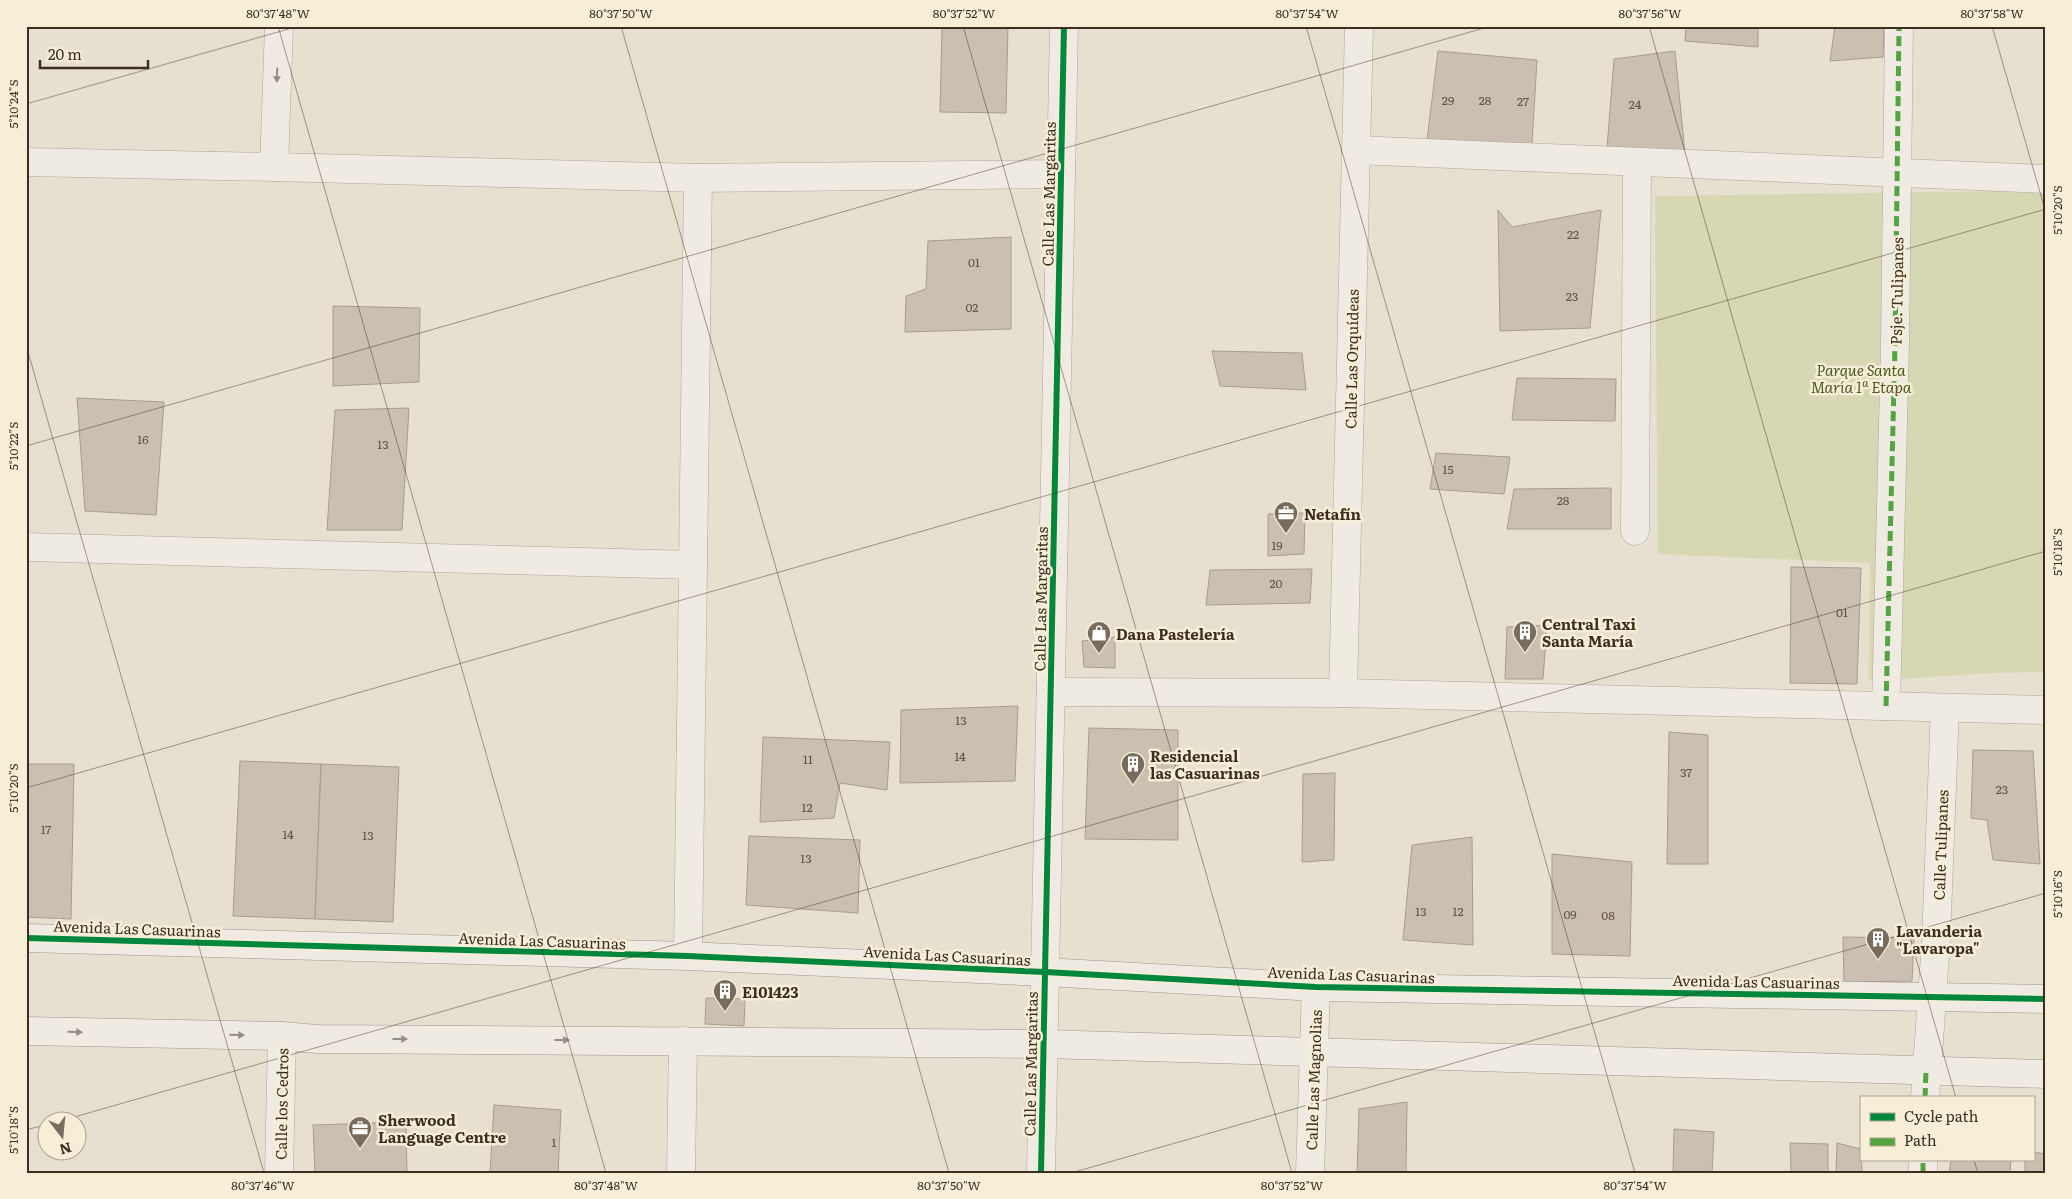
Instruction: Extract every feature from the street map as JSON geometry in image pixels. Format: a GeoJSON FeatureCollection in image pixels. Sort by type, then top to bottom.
{"type":"FeatureCollection","features":[{"type":"Feature","properties":{"kind":"street"},"geometry":{"type":"LineString","coordinates":[[274,167],[279,26]]}},
{"type":"Feature","properties":{"kind":"street","name":"Calle Las Margaritas"},"geometry":{"type":"LineString","coordinates":[[1041,1173],[1064,26]]}},
{"type":"Feature","properties":{"kind":"street","name":"Calle Las Orquídeas"},"geometry":{"type":"LineString","coordinates":[[1343,693],[1359,26]]}},
{"type":"Feature","properties":{"kind":"street","name":"Psje. Tulipanes"},"geometry":{"type":"LineString","coordinates":[[1886,706],[1899,26]]}},
{"type":"Feature","properties":{"kind":"street"},"geometry":{"type":"LineString","coordinates":[[1356,150],[2046,179]]}},
{"type":"Feature","properties":{"kind":"street"},"geometry":{"type":"LineString","coordinates":[[26,162],[698,178],[1061,174]]}},
{"type":"Feature","properties":{"kind":"street"},"geometry":{"type":"LineString","coordinates":[[1635,531],[1637,162]]}},
{"type":"Feature","properties":{"kind":"street"},"geometry":{"type":"LineString","coordinates":[[688,956],[698,178]]}},
{"type":"Feature","properties":{"kind":"street"},"geometry":{"type":"LineString","coordinates":[[26,547],[693,565]]}},
{"type":"Feature","properties":{"kind":"street"},"geometry":{"type":"LineString","coordinates":[[1050,692],[1343,693],[2046,710]]}},
{"type":"Feature","properties":{"kind":"street","name":"Calle Tulipanes"},"geometry":{"type":"LineString","coordinates":[[1926,1071],[1936,941],[1944,708]]}},
{"type":"Feature","properties":{"kind":"street","name":"Avenida Las Casuarinas"},"geometry":{"type":"LineString","coordinates":[[26,938],[688,956],[1045,972],[1316,987],[2046,999]]}},
{"type":"Feature","properties":{"kind":"street","name":"Calle Las Magnolias"},"geometry":{"type":"LineString","coordinates":[[1310,1173],[1316,987]]}},
{"type":"Feature","properties":{"kind":"street"},"geometry":{"type":"LineString","coordinates":[[26,1031],[282,1036],[317,1039],[1044,1044],[2046,1074]]}},
{"type":"Feature","properties":{"kind":"street","name":"Calle los Cedros"},"geometry":{"type":"LineString","coordinates":[[279,1173],[282,1036]]}},
{"type":"Feature","properties":{"kind":"street"},"geometry":{"type":"LineString","coordinates":[[681,1173],[683,1041]]}},
{"type":"Feature","properties":{"kind":"street"},"geometry":{"type":"LineString","coordinates":[[1926,1071],[1926,1096]]}},
{"type":"Feature","properties":{"kind":"green space","name":"Parque Santa María 1ª Etapa"},"geometry":{"type":"Polygon","coordinates":[[[1999,191],[2046,194],[2046,672],[1991,673],[1869,681],[1870,563],[1658,554],[1655,196],[1999,191]]]}},
{"type":"Feature","properties":{"kind":"building"},"geometry":{"type":"Polygon","coordinates":[[[942,26],[1008,26],[1006,113],[940,112],[942,26]]]}},
{"type":"Feature","properties":{"kind":"building"},"geometry":{"type":"Polygon","coordinates":[[[1686,26],[1758,26],[1758,47],[1685,41],[1686,26]]]}},
{"type":"Feature","properties":{"kind":"building"},"geometry":{"type":"Polygon","coordinates":[[[1835,26],[1884,26],[1883,57],[1830,61],[1835,26]]]}},
{"type":"Feature","properties":{"kind":"building"},"geometry":{"type":"Polygon","coordinates":[[[1438,51],[1537,60],[1532,144],[1427,140],[1438,51]]]}},
{"type":"Feature","properties":{"kind":"building"},"geometry":{"type":"Polygon","coordinates":[[[1675,51],[1685,154],[1607,148],[1614,59],[1675,51]]]}},
{"type":"Feature","properties":{"kind":"building"},"geometry":{"type":"Polygon","coordinates":[[[1498,210],[1512,227],[1601,210],[1590,328],[1500,331],[1498,210]]]}},
{"type":"Feature","properties":{"kind":"building"},"geometry":{"type":"Polygon","coordinates":[[[1011,237],[1011,329],[905,332],[906,296],[926,289],[928,241],[1011,237]]]}},
{"type":"Feature","properties":{"kind":"building"},"geometry":{"type":"Polygon","coordinates":[[[333,306],[420,308],[419,382],[333,386],[333,306]]]}},
{"type":"Feature","properties":{"kind":"building"},"geometry":{"type":"Polygon","coordinates":[[[1212,351],[1302,353],[1306,390],[1220,386],[1212,351]]]}},
{"type":"Feature","properties":{"kind":"building"},"geometry":{"type":"Polygon","coordinates":[[[1517,378],[1616,379],[1615,421],[1512,420],[1517,378]]]}},
{"type":"Feature","properties":{"kind":"building"},"geometry":{"type":"Polygon","coordinates":[[[77,398],[164,402],[156,515],[85,511],[77,398]]]}},
{"type":"Feature","properties":{"kind":"building"},"geometry":{"type":"Polygon","coordinates":[[[409,408],[402,530],[327,530],[335,410],[409,408]]]}},
{"type":"Feature","properties":{"kind":"building"},"geometry":{"type":"Polygon","coordinates":[[[1436,453],[1510,457],[1504,494],[1430,489],[1436,453]]]}},
{"type":"Feature","properties":{"kind":"building"},"geometry":{"type":"Polygon","coordinates":[[[1611,488],[1611,529],[1507,529],[1514,489],[1611,488]]]}},
{"type":"Feature","properties":{"kind":"building","name":"Netafín"},"geometry":{"type":"Polygon","coordinates":[[[1305,513],[1304,554],[1268,556],[1268,514],[1305,513]]]}},
{"type":"Feature","properties":{"kind":"building"},"geometry":{"type":"Polygon","coordinates":[[[1791,567],[1861,568],[1857,684],[1790,683],[1791,567]]]}},
{"type":"Feature","properties":{"kind":"building"},"geometry":{"type":"Polygon","coordinates":[[[1312,569],[1310,603],[1206,605],[1210,570],[1312,569]]]}},
{"type":"Feature","properties":{"kind":"building","name":"Central Taxi Santa María"},"geometry":{"type":"Polygon","coordinates":[[[1547,625],[1543,679],[1505,679],[1507,627],[1547,625]]]}},
{"type":"Feature","properties":{"kind":"building","name":"Dana Pastelería"},"geometry":{"type":"Polygon","coordinates":[[[1115,637],[1115,668],[1084,667],[1082,641],[1115,637]]]}},
{"type":"Feature","properties":{"kind":"building"},"geometry":{"type":"Polygon","coordinates":[[[1018,706],[1015,781],[900,783],[901,710],[1018,706]]]}},
{"type":"Feature","properties":{"kind":"building","name":"Residencial las Casuarinas"},"geometry":{"type":"Polygon","coordinates":[[[1089,728],[1178,730],[1178,840],[1085,839],[1089,728]]]}},
{"type":"Feature","properties":{"kind":"building"},"geometry":{"type":"Polygon","coordinates":[[[1669,732],[1708,735],[1708,864],[1667,864],[1669,732]]]}},
{"type":"Feature","properties":{"kind":"building"},"geometry":{"type":"Polygon","coordinates":[[[763,737],[890,742],[887,790],[840,783],[834,818],[760,822],[763,737]]]}},
{"type":"Feature","properties":{"kind":"building"},"geometry":{"type":"Polygon","coordinates":[[[1973,750],[2033,751],[2040,864],[1993,860],[1987,820],[1971,818],[1973,750]]]}},
{"type":"Feature","properties":{"kind":"building"},"geometry":{"type":"Polygon","coordinates":[[[240,761],[321,764],[315,919],[233,916],[240,761]]]}},
{"type":"Feature","properties":{"kind":"building"},"geometry":{"type":"Polygon","coordinates":[[[26,764],[74,764],[71,919],[26,917],[26,764]]]}},
{"type":"Feature","properties":{"kind":"building"},"geometry":{"type":"Polygon","coordinates":[[[321,764],[399,767],[393,922],[315,919],[321,764]]]}},
{"type":"Feature","properties":{"kind":"building"},"geometry":{"type":"Polygon","coordinates":[[[1335,773],[1334,860],[1302,862],[1303,774],[1335,773]]]}},
{"type":"Feature","properties":{"kind":"building"},"geometry":{"type":"Polygon","coordinates":[[[749,836],[860,840],[858,913],[746,905],[749,836]]]}},
{"type":"Feature","properties":{"kind":"building"},"geometry":{"type":"Polygon","coordinates":[[[1472,837],[1473,945],[1403,940],[1412,845],[1472,837]]]}},
{"type":"Feature","properties":{"kind":"building"},"geometry":{"type":"Polygon","coordinates":[[[1552,854],[1632,862],[1630,956],[1552,954],[1552,854]]]}},
{"type":"Feature","properties":{"kind":"building","name":"Lavanderia \"Lavaropa\""},"geometry":{"type":"Polygon","coordinates":[[[1843,937],[1914,938],[1912,981],[1844,982],[1843,937]]]}},
{"type":"Feature","properties":{"kind":"building","name":"E101423"},"geometry":{"type":"Polygon","coordinates":[[[706,998],[745,999],[744,1026],[705,1024],[706,998]]]}},
{"type":"Feature","properties":{"kind":"building"},"geometry":{"type":"Polygon","coordinates":[[[1407,1102],[1406,1173],[1357,1173],[1359,1109],[1407,1102]]]}},
{"type":"Feature","properties":{"kind":"building"},"geometry":{"type":"Polygon","coordinates":[[[494,1105],[561,1110],[558,1173],[490,1173],[494,1105]]]}},
{"type":"Feature","properties":{"kind":"building","name":"Sherwood Language Centre"},"geometry":{"type":"Polygon","coordinates":[[[406,1122],[407,1173],[315,1173],[313,1125],[406,1122]]]}},
{"type":"Feature","properties":{"kind":"building"},"geometry":{"type":"Polygon","coordinates":[[[1674,1129],[1714,1132],[1712,1173],[1673,1173],[1674,1129]]]}},
{"type":"Feature","properties":{"kind":"building"},"geometry":{"type":"Polygon","coordinates":[[[1790,1143],[1828,1144],[1828,1173],[1791,1173],[1790,1143]]]}},
{"type":"Feature","properties":{"kind":"building"},"geometry":{"type":"Polygon","coordinates":[[[1837,1143],[1860,1149],[1862,1173],[1836,1173],[1837,1143]]]}},
{"type":"Feature","properties":{"kind":"building"},"geometry":{"type":"Polygon","coordinates":[[[2034,1152],[2046,1154],[2046,1173],[2025,1173],[2025,1162],[2034,1162],[2034,1152]]]}},
{"type":"Feature","properties":{"kind":"building"},"geometry":{"type":"Polygon","coordinates":[[[1951,1162],[2011,1162],[2010,1173],[1949,1173],[1951,1162]]]}},
{"type":"Feature","properties":{"kind":"marked path"},"geometry":{"type":"LineString","coordinates":[[1886,706],[1895,344],[1899,26]]}},
{"type":"Feature","properties":{"kind":"marked path"},"geometry":{"type":"LineString","coordinates":[[1925,1096],[1926,1071]]}},
{"type":"Feature","properties":{"kind":"marked path"},"geometry":{"type":"LineString","coordinates":[[1923,1162],[1923,1173]]}},
{"type":"Feature","properties":{"kind":"cycle path"},"geometry":{"type":"LineString","coordinates":[[1041,1173],[1064,26]]}},
{"type":"Feature","properties":{"kind":"cycle path"},"geometry":{"type":"LineString","coordinates":[[26,938],[688,956],[1045,972],[1316,987],[2046,999]]}},
{"type":"Feature","properties":{"kind":"place","name":"Netafín"},"geometry":{"type":"Point","coordinates":[1286,534]}},
{"type":"Feature","properties":{"kind":"place","name":"Central Taxi Santa María"},"geometry":{"type":"Point","coordinates":[1525,653]}},
{"type":"Feature","properties":{"kind":"place","name":"Dana Pastelería"},"geometry":{"type":"Point","coordinates":[1099,654]}},
{"type":"Feature","properties":{"kind":"place","name":"Residencial las Casuarinas"},"geometry":{"type":"Point","coordinates":[1133,785]}},
{"type":"Feature","properties":{"kind":"place","name":"Lavanderia \"Lavaropa\""},"geometry":{"type":"Point","coordinates":[1878,960]}},
{"type":"Feature","properties":{"kind":"place","name":"E101423"},"geometry":{"type":"Point","coordinates":[725,1012]}},
{"type":"Feature","properties":{"kind":"place","name":"Sherwood Language Centre"},"geometry":{"type":"Point","coordinates":[360,1149]}}]}
